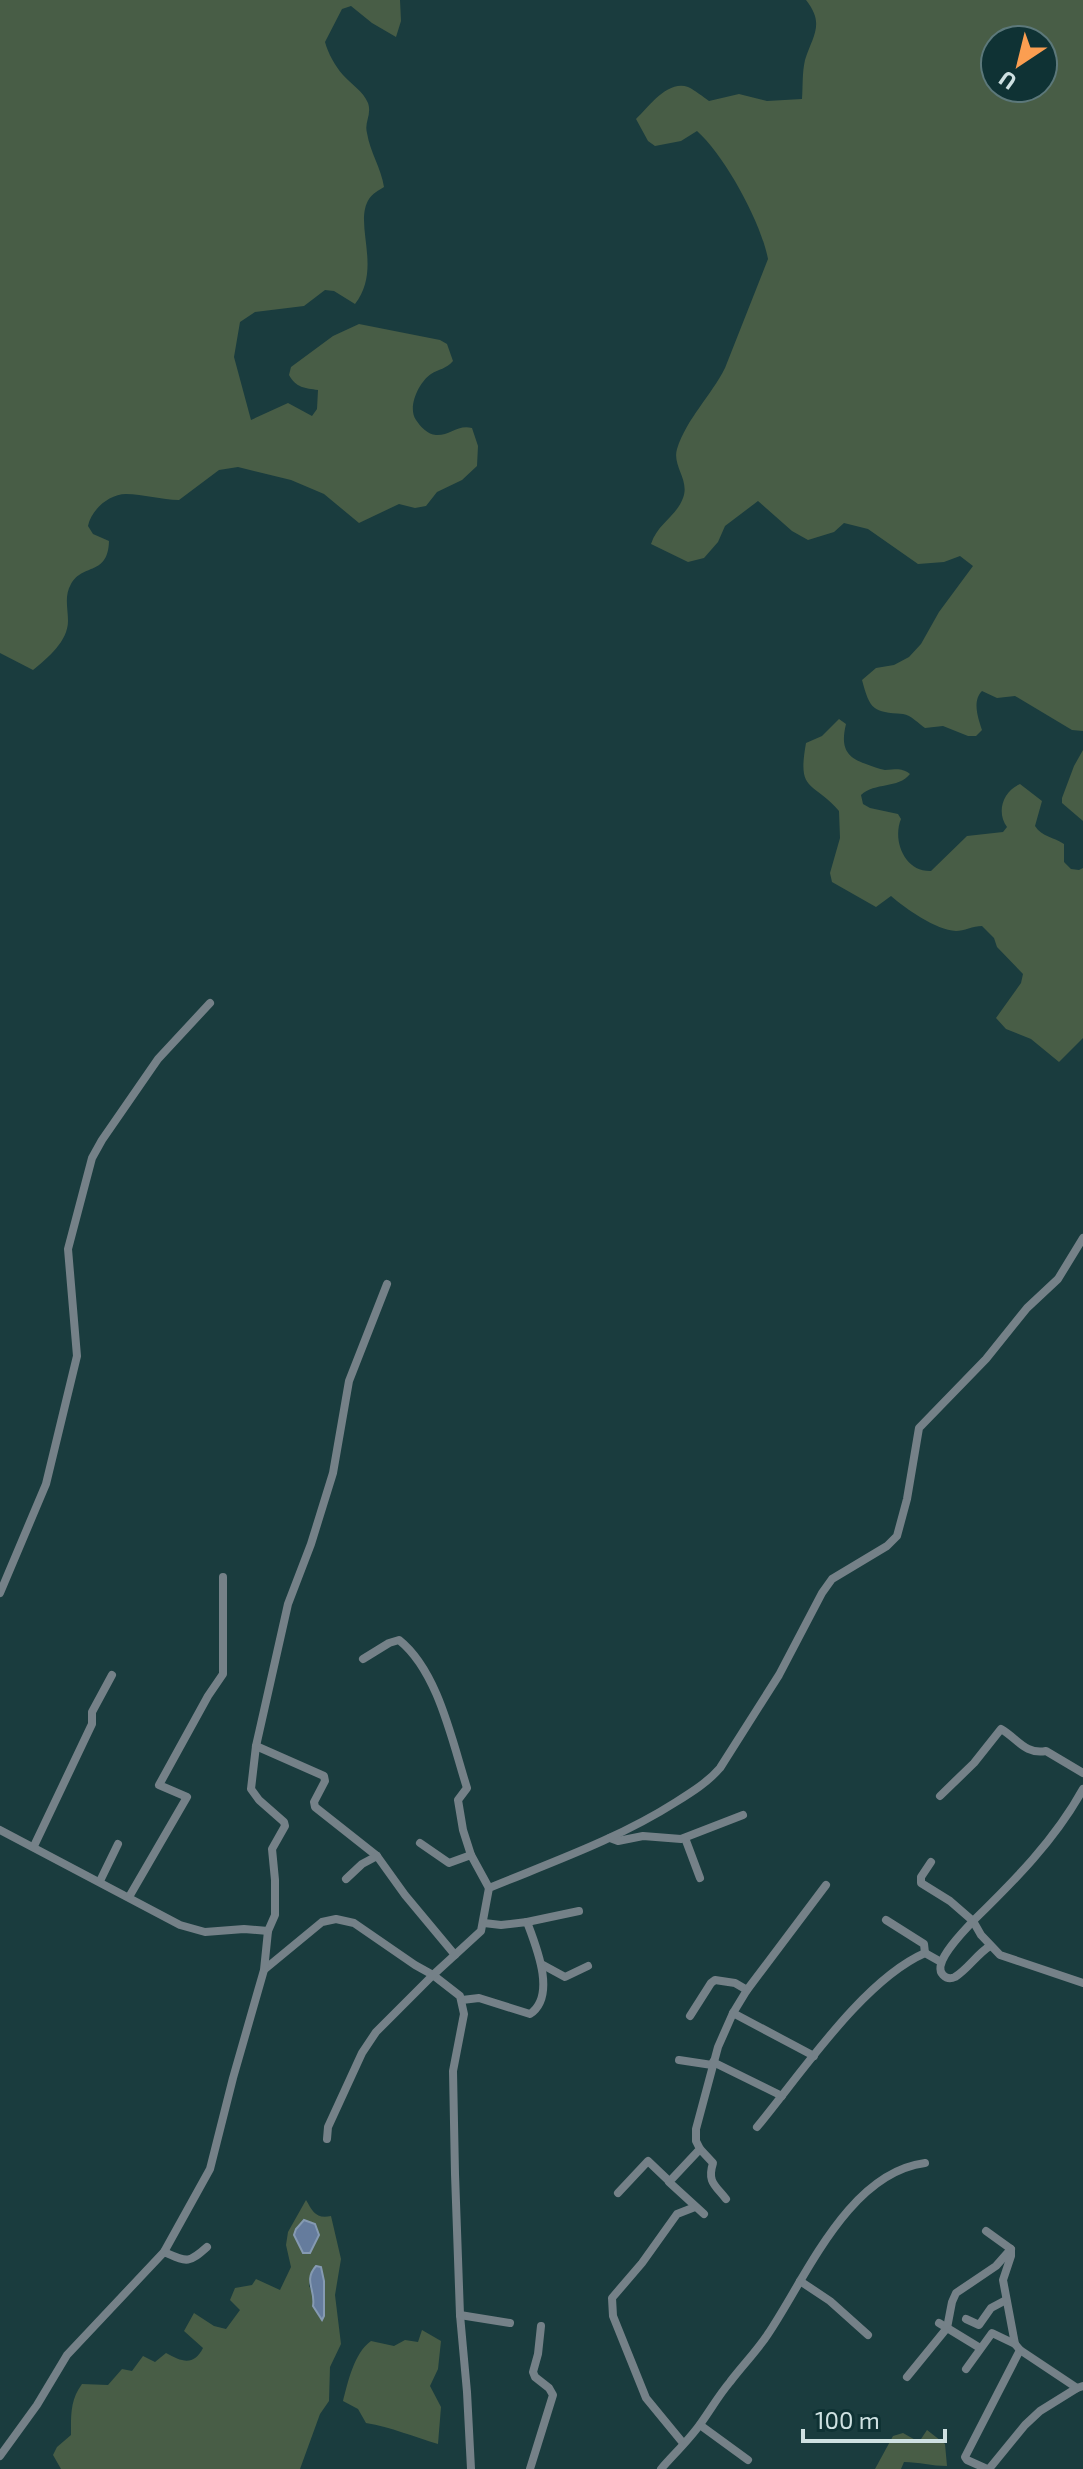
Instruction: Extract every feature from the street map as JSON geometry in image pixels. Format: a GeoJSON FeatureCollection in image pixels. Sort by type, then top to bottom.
{"type":"FeatureCollection","features":[{"type":"Feature","properties":{"kind":"street"},"geometry":{"type":"LineString","coordinates":[[0,1593],[46,1484],[77,1356],[68,1249],[92,1158],[163,1051],[210,1003]]}},
{"type":"Feature","properties":{"kind":"street"},"geometry":{"type":"LineString","coordinates":[[489,1888],[653,1817],[712,1778],[779,1675],[832,1579],[887,1546],[897,1536],[907,1499],[919,1428],[986,1359],[1027,1308],[1058,1279],[1083,1238]]}},
{"type":"Feature","properties":{"kind":"street"},"geometry":{"type":"LineString","coordinates":[[0,2456],[37,2405],[67,2355],[164,2252],[213,2160],[264,1970],[268,1931],[275,1915],[276,1901],[272,1849],[285,1824],[251,1789],[256,1746],[288,1604],[333,1473],[349,1381],[387,1284]]}},
{"type":"Feature","properties":{"kind":"street"},"geometry":{"type":"LineString","coordinates":[[129,1897],[186,1798],[159,1785],[201,1707],[223,1674],[223,1577]]}},
{"type":"Feature","properties":{"kind":"street"},"geometry":{"type":"LineString","coordinates":[[327,2139],[328,2127],[362,2053],[376,2032],[481,1931],[489,1888],[471,1855],[463,1830],[458,1800],[467,1788],[422,1666],[399,1640],[363,1659]]}},
{"type":"Feature","properties":{"kind":"street"},"geometry":{"type":"LineString","coordinates":[[34,1846],[92,1724],[92,1712],[112,1675]]}},
{"type":"Feature","properties":{"kind":"street"},"geometry":{"type":"LineString","coordinates":[[940,1796],[974,1763],[1001,1729],[1028,1750],[1037,1753],[1046,1751],[1083,1773]]}},
{"type":"Feature","properties":{"kind":"street"},"geometry":{"type":"LineString","coordinates":[[256,1746],[324,1776],[315,1807],[377,1856],[455,1955]]}},
{"type":"Feature","properties":{"kind":"street"},"geometry":{"type":"LineString","coordinates":[[990,1946],[954,1977],[943,1975],[941,1962],[973,1921],[1045,1846],[1083,1789]]}},
{"type":"Feature","properties":{"kind":"street"},"geometry":{"type":"LineString","coordinates":[[610,1838],[618,1841],[643,1836],[685,1838],[743,1815]]}},
{"type":"Feature","properties":{"kind":"street"},"geometry":{"type":"LineString","coordinates":[[0,1830],[180,1925],[197,1931],[268,1931]]}},
{"type":"Feature","properties":{"kind":"street"},"geometry":{"type":"LineString","coordinates":[[685,1838],[700,1878]]}},
{"type":"Feature","properties":{"kind":"street"},"geometry":{"type":"LineString","coordinates":[[420,1843],[449,1863],[471,1855]]}},
{"type":"Feature","properties":{"kind":"street"},"geometry":{"type":"LineString","coordinates":[[100,1881],[118,1844]]}},
{"type":"Feature","properties":{"kind":"street"},"geometry":{"type":"LineString","coordinates":[[346,1879],[358,1867],[377,1856]]}},
{"type":"Feature","properties":{"kind":"street"},"geometry":{"type":"LineString","coordinates":[[931,1862],[921,1877],[921,1883],[950,1901],[973,1921],[990,1946],[1005,1957],[1083,1983]]}},
{"type":"Feature","properties":{"kind":"street"},"geometry":{"type":"LineString","coordinates":[[726,2199],[710,2177],[713,2163],[700,2149],[695,2137],[713,2064],[733,2013],[747,1990],[826,1885]]}},
{"type":"Feature","properties":{"kind":"street"},"geometry":{"type":"LineString","coordinates":[[484,1923],[527,1922],[579,1911]]}},
{"type":"Feature","properties":{"kind":"street"},"geometry":{"type":"LineString","coordinates":[[264,1970],[322,1922],[336,1919],[354,1923],[457,1992],[462,2000],[464,2014],[453,2071],[460,2315],[471,2469]]}},
{"type":"Feature","properties":{"kind":"street"},"geometry":{"type":"LineString","coordinates":[[886,1920],[924,1944],[925,1953]]}},
{"type":"Feature","properties":{"kind":"street"},"geometry":{"type":"LineString","coordinates":[[462,2000],[479,1998],[532,2013],[539,2004],[543,1965],[527,1922]]}},
{"type":"Feature","properties":{"kind":"street"},"geometry":{"type":"LineString","coordinates":[[925,1953],[941,1962]]}},
{"type":"Feature","properties":{"kind":"street"},"geometry":{"type":"LineString","coordinates":[[757,2127],[845,2018],[887,1977],[925,1953]]}},
{"type":"Feature","properties":{"kind":"street"},"geometry":{"type":"LineString","coordinates":[[543,1965],[565,1977],[588,1966]]}},
{"type":"Feature","properties":{"kind":"street"},"geometry":{"type":"LineString","coordinates":[[690,2016],[715,1980],[735,1983],[747,1990]]}},
{"type":"Feature","properties":{"kind":"street"},"geometry":{"type":"LineString","coordinates":[[733,2013],[814,2056]]}},
{"type":"Feature","properties":{"kind":"street"},"geometry":{"type":"LineString","coordinates":[[679,2060],[713,2064],[782,2096]]}},
{"type":"Feature","properties":{"kind":"street"},"geometry":{"type":"LineString","coordinates":[[669,2181],[700,2149]]}},
{"type":"Feature","properties":{"kind":"street"},"geometry":{"type":"LineString","coordinates":[[618,2193],[648,2161],[704,2214]]}},
{"type":"Feature","properties":{"kind":"street"},"geometry":{"type":"LineString","coordinates":[[661,2469],[700,2425],[767,2336],[835,2226],[870,2189],[904,2169],[925,2163]]}},
{"type":"Feature","properties":{"kind":"street"},"geometry":{"type":"LineString","coordinates":[[683,2443],[646,2398],[613,2316],[612,2298],[677,2214],[695,2207]]}},
{"type":"Feature","properties":{"kind":"street"},"geometry":{"type":"LineString","coordinates":[[986,2231],[1011,2249]]}},
{"type":"Feature","properties":{"kind":"street"},"geometry":{"type":"LineString","coordinates":[[164,2252],[186,2261],[193,2260],[207,2247]]}},
{"type":"Feature","properties":{"kind":"street"},"geometry":{"type":"LineString","coordinates":[[966,2369],[992,2333],[1018,2347],[1080,2387],[1038,2413],[988,2469],[965,2457],[1018,2347],[1003,2280],[1011,2249]]}},
{"type":"Feature","properties":{"kind":"street"},"geometry":{"type":"LineString","coordinates":[[907,2377],[943,2325],[956,2293],[996,2266],[1011,2249]]}},
{"type":"Feature","properties":{"kind":"street"},"geometry":{"type":"LineString","coordinates":[[800,2281],[830,2301],[868,2335]]}},
{"type":"Feature","properties":{"kind":"street"},"geometry":{"type":"LineString","coordinates":[[966,2319],[979,2325],[991,2308],[1006,2300]]}},
{"type":"Feature","properties":{"kind":"street"},"geometry":{"type":"LineString","coordinates":[[460,2315],[510,2323]]}},
{"type":"Feature","properties":{"kind":"street"},"geometry":{"type":"LineString","coordinates":[[943,2325],[980,2348]]}},
{"type":"Feature","properties":{"kind":"street"},"geometry":{"type":"LineString","coordinates":[[530,2469],[553,2395],[533,2372],[541,2326]]}},
{"type":"Feature","properties":{"kind":"street"},"geometry":{"type":"LineString","coordinates":[[700,2425],[748,2460]]}},
{"type":"Feature","properties":{"kind":"green space"},"geometry":{"type":"Polygon","coordinates":[[[0,0],[400,0],[401,21],[396,37],[351,6],[342,9],[325,42],[337,68],[368,103],[367,133],[384,187],[370,197],[365,209],[368,262],[363,290],[355,304],[334,291],[325,290],[304,306],[255,312],[240,322],[234,357],[251,420],[288,403],[312,416],[317,409],[318,390],[295,383],[289,375],[291,367],[333,336],[359,324],[440,340],[447,344],[453,361],[422,383],[414,402],[414,415],[422,427],[433,435],[472,428],[478,446],[477,466],[462,480],[437,492],[426,506],[415,508],[399,504],[359,523],[324,494],[291,480],[238,467],[219,470],[179,500],[132,494],[107,500],[97,509],[88,526],[93,534],[109,541],[108,552],[100,564],[82,573],[71,584],[65,635],[51,654],[33,670],[0,653],[0,0]]]}},
{"type":"Feature","properties":{"kind":"green space"},"geometry":{"type":"Polygon","coordinates":[[[806,0],[1083,0],[1083,731],[1072,730],[1015,696],[997,698],[982,691],[977,705],[982,730],[976,736],[943,726],[925,728],[909,716],[874,708],[862,680],[876,668],[894,665],[909,657],[921,644],[939,612],[973,566],[960,556],[944,562],[918,564],[868,529],[844,523],[834,532],[808,540],[792,531],[758,501],[725,526],[718,542],[704,558],[688,562],[651,544],[676,510],[685,491],[676,455],[681,438],[725,368],[768,259],[750,209],[708,142],[697,131],[681,141],[655,146],[648,141],[636,119],[659,96],[680,86],[691,88],[709,101],[739,94],[767,101],[802,99],[805,60],[816,30],[815,16],[806,0]]]}},
{"type":"Feature","properties":{"kind":"green space"},"geometry":{"type":"Polygon","coordinates":[[[839,719],[846,724],[844,744],[853,758],[880,769],[901,770],[910,774],[899,782],[873,788],[861,795],[863,804],[870,808],[898,814],[901,819],[898,837],[903,854],[922,870],[931,871],[967,836],[1003,832],[1007,827],[1002,815],[1003,802],[1014,787],[1020,784],[1042,801],[1035,826],[1064,844],[1064,862],[1071,869],[1083,868],[1083,1038],[1059,1062],[1031,1039],[1006,1029],[996,1018],[1021,983],[1023,974],[982,926],[948,930],[922,918],[891,896],[876,907],[832,882],[830,873],[840,838],[839,811],[809,784],[805,778],[804,759],[806,743],[822,736],[839,719]]]}},
{"type":"Feature","properties":{"kind":"green space"},"geometry":{"type":"Polygon","coordinates":[[[1083,750],[1083,821],[1062,803],[1062,798],[1083,750]]]}},
{"type":"Feature","properties":{"kind":"green space"},"geometry":{"type":"Polygon","coordinates":[[[306,2200],[316,2214],[331,2216],[341,2259],[335,2295],[341,2344],[330,2367],[329,2401],[320,2414],[300,2469],[61,2469],[53,2455],[71,2435],[73,2402],[82,2384],[108,2385],[122,2369],[132,2371],[143,2356],[155,2362],[166,2353],[187,2361],[196,2358],[203,2348],[184,2331],[194,2313],[214,2326],[226,2329],[240,2310],[230,2300],[235,2288],[252,2285],[256,2279],[280,2290],[291,2267],[286,2245],[288,2232],[306,2200]],[[313,2269],[309,2286],[315,2297],[313,2306],[324,2316],[323,2281],[313,2269]]]}},
{"type":"Feature","properties":{"kind":"green space"},"geometry":{"type":"Polygon","coordinates":[[[422,2330],[441,2341],[438,2369],[430,2386],[441,2407],[438,2444],[366,2423],[358,2409],[343,2401],[352,2368],[365,2346],[371,2341],[394,2346],[405,2340],[418,2342],[422,2330]]]}},
{"type":"Feature","properties":{"kind":"green space"},"geometry":{"type":"Polygon","coordinates":[[[927,2430],[945,2444],[947,2466],[904,2462],[901,2469],[875,2469],[893,2436],[903,2433],[919,2442],[927,2430]]]}},
{"type":"Feature","properties":{"kind":"water"},"geometry":{"type":"Polygon","coordinates":[[[304,2220],[315,2224],[319,2235],[310,2253],[303,2253],[294,2235],[304,2220]]]}},
{"type":"Feature","properties":{"kind":"water"},"geometry":{"type":"Polygon","coordinates":[[[316,2266],[321,2267],[324,2281],[322,2320],[313,2306],[310,2281],[316,2266]]]}}]}
